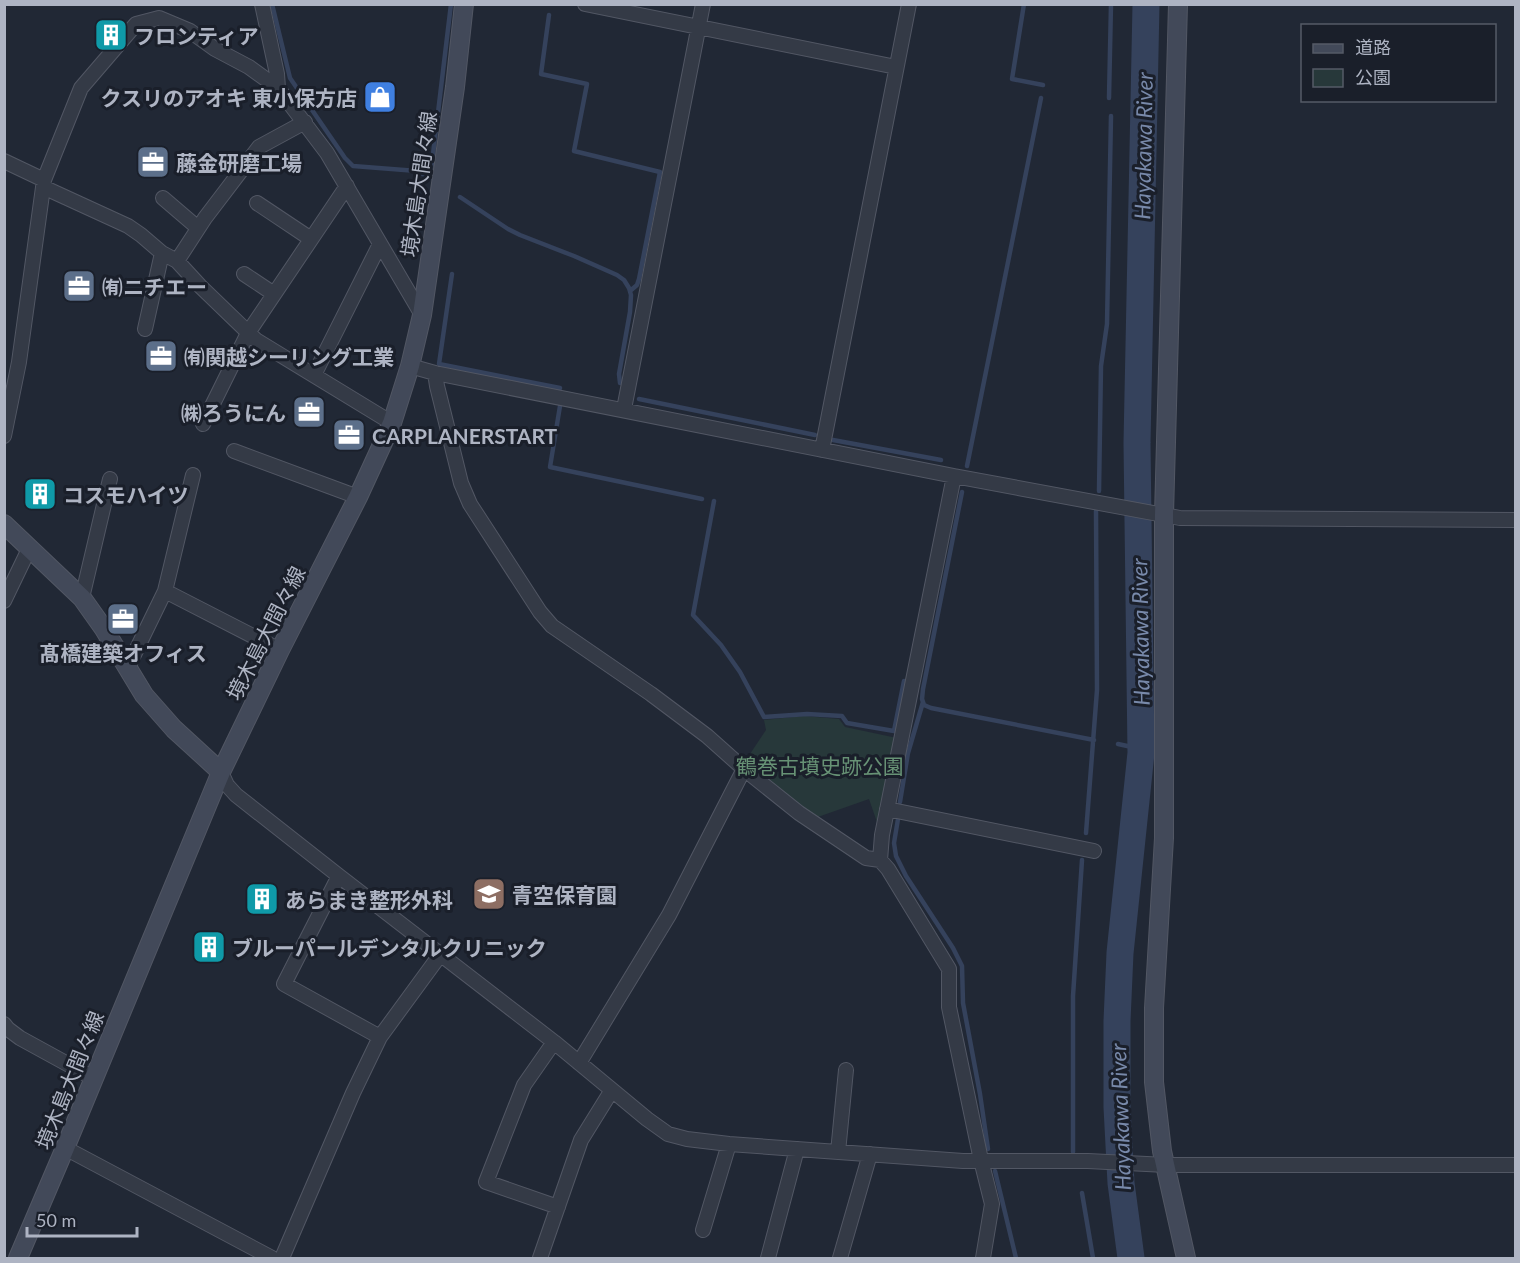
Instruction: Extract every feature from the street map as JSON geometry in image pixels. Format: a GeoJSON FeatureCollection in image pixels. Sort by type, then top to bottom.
{"type":"FeatureCollection","features":[{"type":"Feature","properties":{"kind":"street"},"geometry":{"type":"LineString","coordinates":[[262,4],[278,88]]}},
{"type":"Feature","properties":{"kind":"street","name":"境木島大間々線"},"geometry":{"type":"LineString","coordinates":[[18,1258],[221,772],[358,497],[392,423],[411,366],[422,315],[455,87],[464,4]]}},
{"type":"Feature","properties":{"kind":"street"},"geometry":{"type":"LineString","coordinates":[[585,4],[896,67]]}},
{"type":"Feature","properties":{"kind":"street"},"geometry":{"type":"LineString","coordinates":[[624,410],[703,4]]}},
{"type":"Feature","properties":{"kind":"street"},"geometry":{"type":"LineString","coordinates":[[822,450],[909,4]]}},
{"type":"Feature","properties":{"kind":"street"},"geometry":{"type":"LineString","coordinates":[[1178,4],[1161,514],[1164,838],[1154,1008],[1154,1082],[1160,1135],[1159,1164],[1186,1258]]}},
{"type":"Feature","properties":{"kind":"street"},"geometry":{"type":"LineString","coordinates":[[4,436],[19,362],[44,184],[81,88],[136,24],[159,18],[190,31],[215,49],[249,67],[278,88],[327,153],[422,315]]}},
{"type":"Feature","properties":{"kind":"street"},"geometry":{"type":"LineString","coordinates":[[177,261],[198,228],[259,147],[305,122]]}},
{"type":"Feature","properties":{"kind":"street"},"geometry":{"type":"LineString","coordinates":[[4,161],[128,226],[162,253],[177,261],[256,340],[392,423]]}},
{"type":"Feature","properties":{"kind":"street"},"geometry":{"type":"LineString","coordinates":[[203,424],[248,333],[347,186]]}},
{"type":"Feature","properties":{"kind":"street"},"geometry":{"type":"LineString","coordinates":[[163,198],[198,228]]}},
{"type":"Feature","properties":{"kind":"street"},"geometry":{"type":"LineString","coordinates":[[257,203],[311,239]]}},
{"type":"Feature","properties":{"kind":"street"},"geometry":{"type":"LineString","coordinates":[[314,375],[380,244]]}},
{"type":"Feature","properties":{"kind":"street"},"geometry":{"type":"LineString","coordinates":[[145,329],[162,253]]}},
{"type":"Feature","properties":{"kind":"street"},"geometry":{"type":"LineString","coordinates":[[244,274],[274,294]]}},
{"type":"Feature","properties":{"kind":"street"},"geometry":{"type":"LineString","coordinates":[[411,366],[435,373],[822,450],[1180,518],[1515,520]]}},
{"type":"Feature","properties":{"kind":"street"},"geometry":{"type":"LineString","coordinates":[[435,373],[461,483],[470,504],[540,612],[552,626],[651,694],[707,736],[744,769],[808,819],[866,858],[880,860],[888,869],[949,969],[949,1006],[992,1204],[983,1258]]}},
{"type":"Feature","properties":{"kind":"street"},"geometry":{"type":"LineString","coordinates":[[234,451],[358,497]]}},
{"type":"Feature","properties":{"kind":"street"},"geometry":{"type":"LineString","coordinates":[[128,667],[165,591],[193,475]]}},
{"type":"Feature","properties":{"kind":"street"},"geometry":{"type":"LineString","coordinates":[[880,860],[887,809],[954,476]]}},
{"type":"Feature","properties":{"kind":"street"},"geometry":{"type":"LineString","coordinates":[[82,597],[110,479]]}},
{"type":"Feature","properties":{"kind":"street"},"geometry":{"type":"LineString","coordinates":[[4,525],[82,597],[104,628],[144,695],[174,729],[221,772],[227,785],[236,795],[554,1042],[668,1134],[687,1139],[729,1144],[963,1161],[1515,1165]]}},
{"type":"Feature","properties":{"kind":"street"},"geometry":{"type":"LineString","coordinates":[[4,601],[29,549]]}},
{"type":"Feature","properties":{"kind":"street"},"geometry":{"type":"LineString","coordinates":[[165,591],[280,650]]}},
{"type":"Feature","properties":{"kind":"street"},"geometry":{"type":"LineString","coordinates":[[579,1064],[669,915],[744,769]]}},
{"type":"Feature","properties":{"kind":"street"},"geometry":{"type":"LineString","coordinates":[[887,809],[1094,851]]}},
{"type":"Feature","properties":{"kind":"street"},"geometry":{"type":"LineString","coordinates":[[339,876],[284,984],[380,1037]]}},
{"type":"Feature","properties":{"kind":"street"},"geometry":{"type":"LineString","coordinates":[[282,1258],[380,1037],[440,955]]}},
{"type":"Feature","properties":{"kind":"street"},"geometry":{"type":"LineString","coordinates":[[4,1024],[20,1038],[93,1078]]}},
{"type":"Feature","properties":{"kind":"street"},"geometry":{"type":"LineString","coordinates":[[554,1042],[524,1085],[486,1182],[558,1207]]}},
{"type":"Feature","properties":{"kind":"street"},"geometry":{"type":"LineString","coordinates":[[838,1152],[846,1070]]}},
{"type":"Feature","properties":{"kind":"street"},"geometry":{"type":"LineString","coordinates":[[540,1258],[581,1140],[612,1090]]}},
{"type":"Feature","properties":{"kind":"street"},"geometry":{"type":"LineString","coordinates":[[703,1230],[729,1144]]}},
{"type":"Feature","properties":{"kind":"street"},"geometry":{"type":"LineString","coordinates":[[65,1148],[272,1258]]}},
{"type":"Feature","properties":{"kind":"street"},"geometry":{"type":"LineString","coordinates":[[768,1258],[796,1149]]}},
{"type":"Feature","properties":{"kind":"street"},"geometry":{"type":"LineString","coordinates":[[840,1258],[870,1154]]}},
{"type":"Feature","properties":{"kind":"green space","name":"鶴巻古墳史跡公園"},"geometry":{"type":"Polygon","coordinates":[[[804,716],[839,719],[845,727],[897,738],[878,825],[869,799],[815,818],[778,790],[746,760],[766,730],[764,720],[804,716]]]}},
{"type":"Feature","properties":{"kind":"waterway"},"geometry":{"type":"LineString","coordinates":[[272,4],[290,78],[345,158],[353,166],[417,171],[431,178]]}},
{"type":"Feature","properties":{"kind":"waterway"},"geometry":{"type":"LineString","coordinates":[[431,171],[451,4]]}},
{"type":"Feature","properties":{"kind":"waterway"},"geometry":{"type":"LineString","coordinates":[[1024,4],[1012,79],[1043,85]]}},
{"type":"Feature","properties":{"kind":"waterway"},"geometry":{"type":"LineString","coordinates":[[1109,98],[1111,4]]}},
{"type":"Feature","properties":{"kind":"waterway","name":"Hayakawa River"},"geometry":{"type":"LineString","coordinates":[[1131,1258],[1121,1183],[1117,1107],[1117,1021],[1120,953],[1141,753],[1137,443],[1146,4]]}},
{"type":"Feature","properties":{"kind":"waterway"},"geometry":{"type":"LineString","coordinates":[[549,15],[541,74],[587,84],[574,151],[660,172],[639,279],[637,285],[630,291]]}},
{"type":"Feature","properties":{"kind":"waterway"},"geometry":{"type":"LineString","coordinates":[[967,466],[1041,98]]}},
{"type":"Feature","properties":{"kind":"waterway"},"geometry":{"type":"LineString","coordinates":[[1099,491],[1101,366],[1107,324],[1111,116]]}},
{"type":"Feature","properties":{"kind":"waterway"},"geometry":{"type":"LineString","coordinates":[[460,197],[508,229],[574,256],[624,280],[631,295],[619,374],[620,383]]}},
{"type":"Feature","properties":{"kind":"waterway"},"geometry":{"type":"LineString","coordinates":[[452,274],[439,364],[560,388]]}},
{"type":"Feature","properties":{"kind":"waterway"},"geometry":{"type":"LineString","coordinates":[[639,399],[815,435]]}},
{"type":"Feature","properties":{"kind":"waterway"},"geometry":{"type":"LineString","coordinates":[[560,406],[550,467],[702,499]]}},
{"type":"Feature","properties":{"kind":"waterway"},"geometry":{"type":"LineString","coordinates":[[833,440],[941,460]]}},
{"type":"Feature","properties":{"kind":"waterway"},"geometry":{"type":"LineString","coordinates":[[962,492],[923,689],[924,705],[1094,740]]}},
{"type":"Feature","properties":{"kind":"waterway"},"geometry":{"type":"LineString","coordinates":[[714,501],[693,615],[721,645],[740,672],[764,717],[807,714],[842,716],[847,723],[894,731],[904,681]]}},
{"type":"Feature","properties":{"kind":"waterway"},"geometry":{"type":"LineString","coordinates":[[1086,833],[1097,690],[1096,511]]}},
{"type":"Feature","properties":{"kind":"waterway"},"geometry":{"type":"LineString","coordinates":[[900,802],[908,753],[923,702]]}},
{"type":"Feature","properties":{"kind":"waterway"},"geometry":{"type":"LineString","coordinates":[[1118,744],[1141,749]]}},
{"type":"Feature","properties":{"kind":"waterway"},"geometry":{"type":"LineString","coordinates":[[898,819],[894,843],[896,856],[962,966],[963,1003],[988,1149]]}},
{"type":"Feature","properties":{"kind":"waterway"},"geometry":{"type":"LineString","coordinates":[[1073,1152],[1073,996],[1082,860]]}},
{"type":"Feature","properties":{"kind":"waterway"},"geometry":{"type":"LineString","coordinates":[[995,1171],[1016,1258]]}},
{"type":"Feature","properties":{"kind":"waterway"},"geometry":{"type":"LineString","coordinates":[[1082,1193],[1093,1258]]}},
{"type":"Feature","properties":{"kind":"place","name":"フロンティア"},"geometry":{"type":"Point","coordinates":[111,35]}},
{"type":"Feature","properties":{"kind":"place","name":"クスリのアオキ 東小保方店"},"geometry":{"type":"Point","coordinates":[380,97]}},
{"type":"Feature","properties":{"kind":"place","name":"藤金研磨工場"},"geometry":{"type":"Point","coordinates":[153,162]}},
{"type":"Feature","properties":{"kind":"place","name":"㈲ニチエー"},"geometry":{"type":"Point","coordinates":[79,286]}},
{"type":"Feature","properties":{"kind":"place","name":"㈲関越シーリング工業"},"geometry":{"type":"Point","coordinates":[161,356]}},
{"type":"Feature","properties":{"kind":"place","name":"㈱ろうにん"},"geometry":{"type":"Point","coordinates":[309,412]}},
{"type":"Feature","properties":{"kind":"place","name":"CARPLANERSTART"},"geometry":{"type":"Point","coordinates":[349,435]}},
{"type":"Feature","properties":{"kind":"place","name":"コスモハイツ"},"geometry":{"type":"Point","coordinates":[40,494]}},
{"type":"Feature","properties":{"kind":"place","name":"髙橋建築オフィス"},"geometry":{"type":"Point","coordinates":[123,619]}},
{"type":"Feature","properties":{"kind":"place","name":"青空保育園"},"geometry":{"type":"Point","coordinates":[489,894]}},
{"type":"Feature","properties":{"kind":"place","name":"あらまき整形外科"},"geometry":{"type":"Point","coordinates":[262,899]}},
{"type":"Feature","properties":{"kind":"place","name":"ブルーパールデンタルクリニック"},"geometry":{"type":"Point","coordinates":[209,947]}}]}
